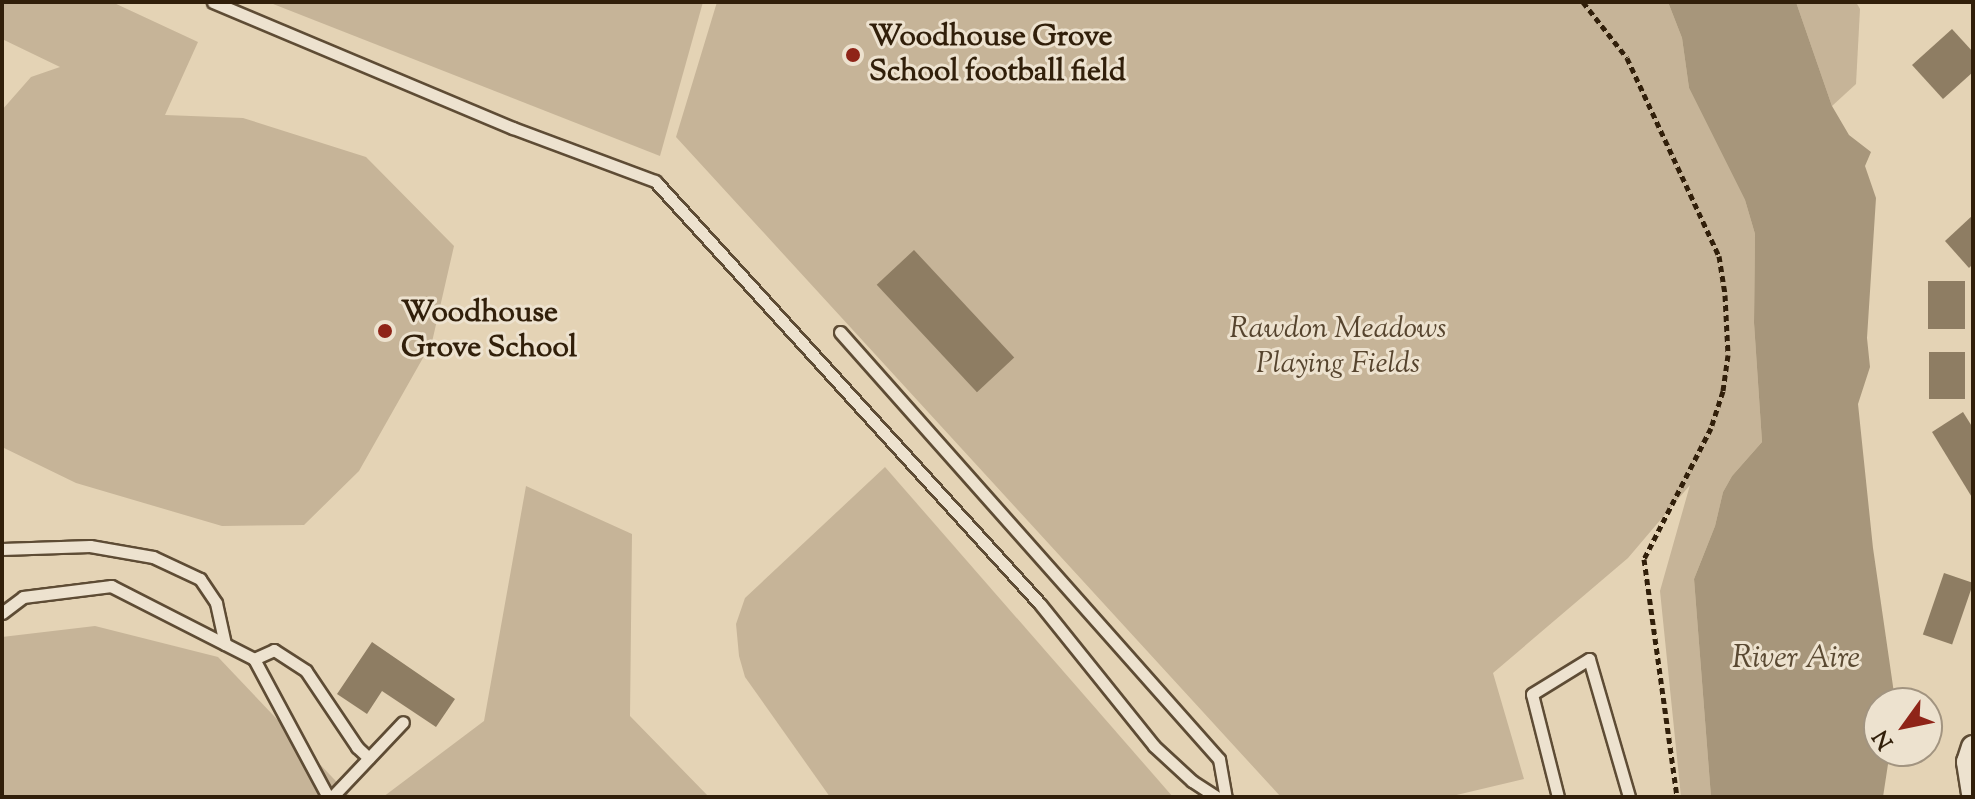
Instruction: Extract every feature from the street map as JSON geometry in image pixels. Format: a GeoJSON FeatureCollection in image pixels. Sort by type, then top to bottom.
{"type":"FeatureCollection","features":[{"type":"Feature","properties":{"kind":"street"},"geometry":{"type":"LineString","coordinates":[[1973,747],[1968,762],[1973,793]]}},
{"type":"Feature","properties":{"kind":"lane"},"geometry":{"type":"LineString","coordinates":[[213,2],[513,128],[655,181],[1040,604],[1154,746],[1192,781],[1217,797]]}},
{"type":"Feature","properties":{"kind":"lane"},"geometry":{"type":"LineString","coordinates":[[840,332],[1219,759],[1226,797]]}},
{"type":"Feature","properties":{"kind":"lane"},"geometry":{"type":"LineString","coordinates":[[2,549],[90,546],[153,557],[200,579],[216,603],[225,644]]}},
{"type":"Feature","properties":{"kind":"lane"},"geometry":{"type":"LineString","coordinates":[[2,613],[23,597],[111,586],[254,659],[330,797],[403,722]]}},
{"type":"Feature","properties":{"kind":"lane"},"geometry":{"type":"LineString","coordinates":[[254,659],[274,650],[306,671],[357,747],[369,758]]}},
{"type":"Feature","properties":{"kind":"lane"},"geometry":{"type":"LineString","coordinates":[[1558,797],[1532,694],[1589,659],[1629,797]]}},
{"type":"Feature","properties":{"kind":"path"},"geometry":{"type":"LineString","coordinates":[[1583,2],[1627,58],[1719,256],[1725,295],[1728,355],[1723,391],[1711,428],[1644,559],[1677,797]]}},
{"type":"Feature","properties":{"kind":"green space"},"geometry":{"type":"Polygon","coordinates":[[[2,2],[112,2],[198,42],[165,115],[243,118],[366,157],[454,246],[432,342],[359,471],[304,525],[222,526],[76,483],[2,447],[2,110],[31,77],[60,67],[2,39],[2,2]]]}},
{"type":"Feature","properties":{"kind":"green space"},"geometry":{"type":"Polygon","coordinates":[[[268,2],[703,2],[660,156],[268,2]]]}},
{"type":"Feature","properties":{"kind":"green space","name":"Rawdon Meadows Playing Fields"},"geometry":{"type":"Polygon","coordinates":[[[717,2],[1668,2],[1682,38],[1689,88],[1745,200],[1755,234],[1754,323],[1762,442],[1732,476],[1723,492],[1715,526],[1694,579],[1711,797],[1681,797],[1660,591],[1690,485],[1628,558],[1493,673],[1524,779],[1448,797],[1280,796],[676,137],[717,2]]]}},
{"type":"Feature","properties":{"kind":"green space"},"geometry":{"type":"Polygon","coordinates":[[[1796,2],[1856,2],[1860,9],[1856,84],[1832,106],[1796,2]]]}},
{"type":"Feature","properties":{"kind":"green space"},"geometry":{"type":"Polygon","coordinates":[[[885,467],[1173,797],[830,797],[745,677],[736,624],[745,598],[885,467]]]}},
{"type":"Feature","properties":{"kind":"green space"},"geometry":{"type":"Polygon","coordinates":[[[526,486],[632,534],[630,716],[709,797],[383,797],[484,721],[526,486]]]}},
{"type":"Feature","properties":{"kind":"green space"},"geometry":{"type":"Polygon","coordinates":[[[95,626],[218,657],[351,797],[2,797],[2,637],[95,626]]]}},
{"type":"Feature","properties":{"kind":"water","name":"River Aire"},"geometry":{"type":"Polygon","coordinates":[[[1668,2],[1796,2],[1832,106],[1849,135],[1871,152],[1865,166],[1876,198],[1867,338],[1870,367],[1858,404],[1873,548],[1893,687],[1863,687],[1863,767],[1888,767],[1883,797],[1711,797],[1694,579],[1715,526],[1723,492],[1732,476],[1762,442],[1754,323],[1755,234],[1745,200],[1689,88],[1682,38],[1668,2]]]}},
{"type":"Feature","properties":{"kind":"building"},"geometry":{"type":"Polygon","coordinates":[[[1952,29],[1973,52],[1973,72],[1943,99],[1912,65],[1952,29]]]}},
{"type":"Feature","properties":{"kind":"building"},"geometry":{"type":"Polygon","coordinates":[[[1973,215],[1973,264],[1969,268],[1945,241],[1973,215]]]}},
{"type":"Feature","properties":{"kind":"building"},"geometry":{"type":"Polygon","coordinates":[[[914,250],[1014,358],[977,392],[877,285],[914,250]]]}},
{"type":"Feature","properties":{"kind":"building"},"geometry":{"type":"Polygon","coordinates":[[[1928,281],[1965,281],[1965,329],[1928,329],[1928,281]]]}},
{"type":"Feature","properties":{"kind":"building"},"geometry":{"type":"Polygon","coordinates":[[[1929,352],[1965,352],[1965,399],[1929,399],[1929,352]]]}},
{"type":"Feature","properties":{"kind":"building"},"geometry":{"type":"Polygon","coordinates":[[[1963,412],[1973,428],[1973,499],[1932,432],[1963,412]]]}},
{"type":"Feature","properties":{"kind":"building"},"geometry":{"type":"Polygon","coordinates":[[[1944,573],[1973,583],[1952,645],[1923,634],[1944,573]]]}},
{"type":"Feature","properties":{"kind":"building"},"geometry":{"type":"Polygon","coordinates":[[[372,642],[455,699],[436,727],[382,691],[367,714],[337,694],[372,642]]]}},
{"type":"Feature","properties":{"kind":"place","name":"Woodhouse Grove School football field"},"geometry":{"type":"Point","coordinates":[853,55]}},
{"type":"Feature","properties":{"kind":"place","name":"Woodhouse Grove School"},"geometry":{"type":"Point","coordinates":[385,331]}}]}
